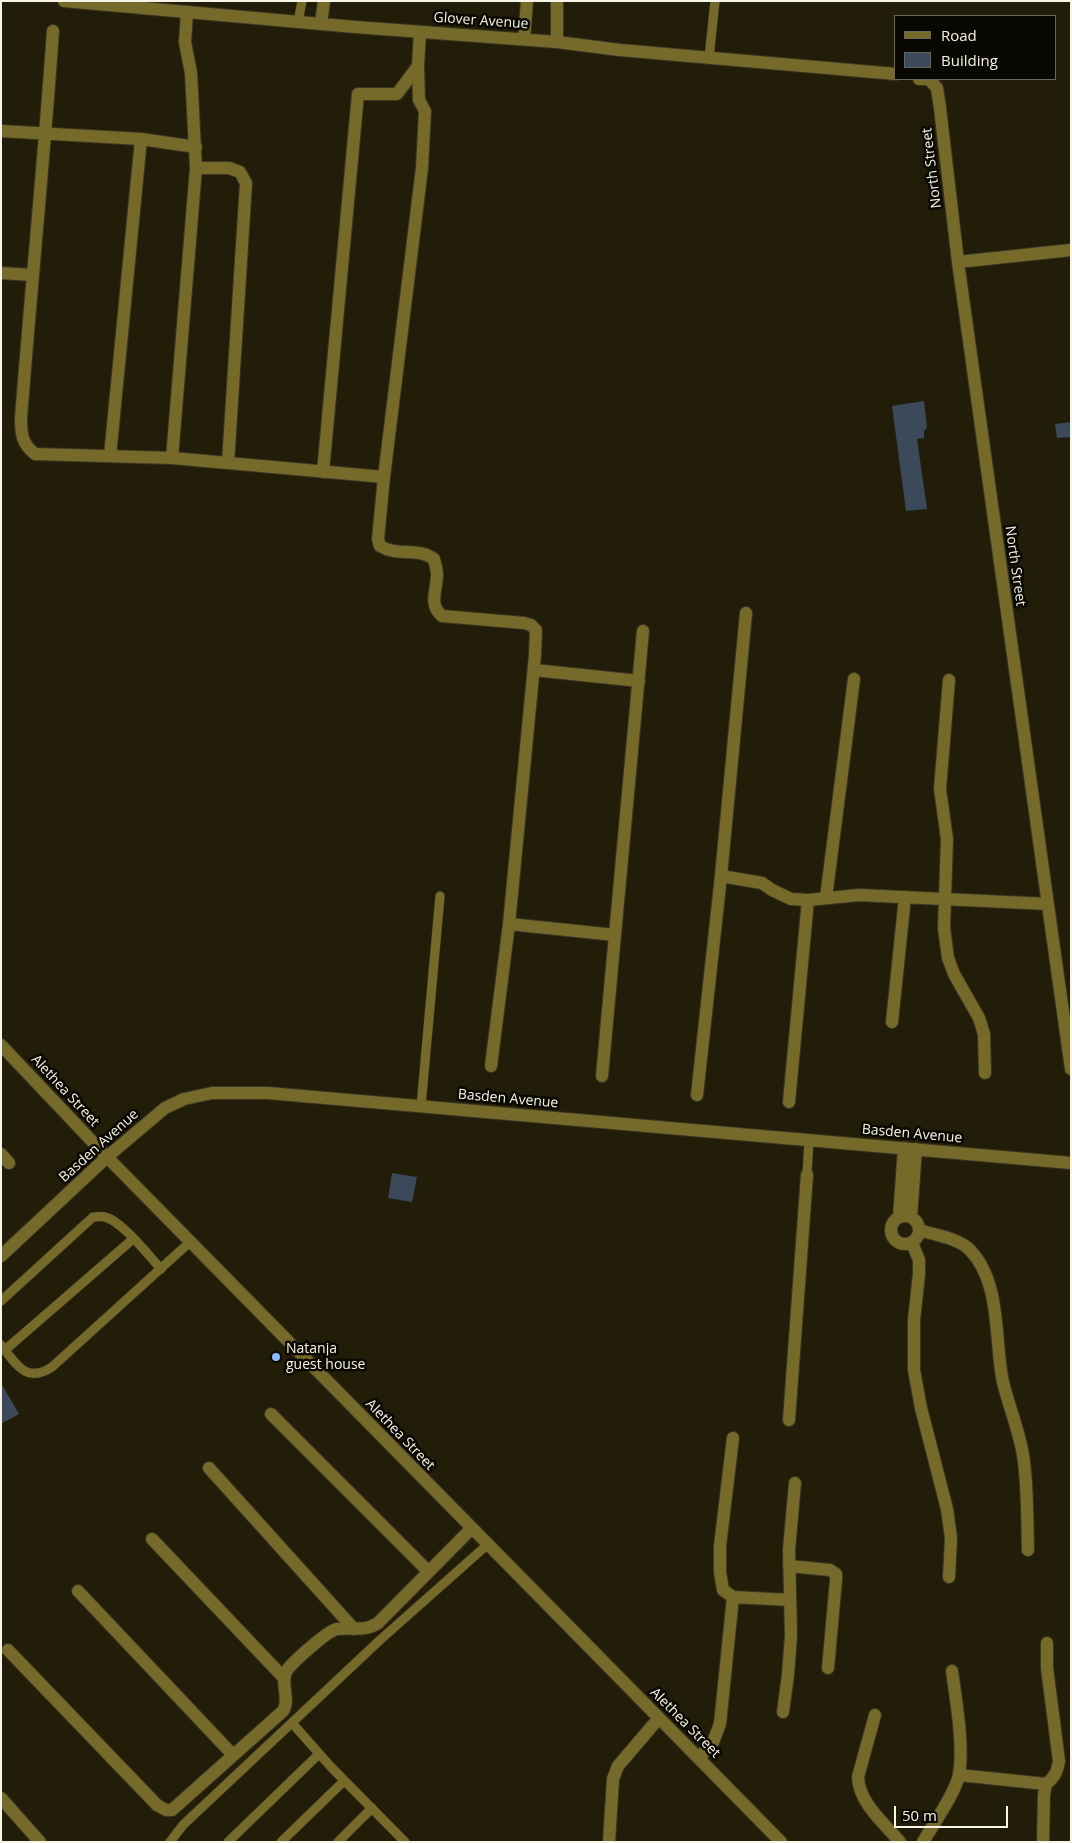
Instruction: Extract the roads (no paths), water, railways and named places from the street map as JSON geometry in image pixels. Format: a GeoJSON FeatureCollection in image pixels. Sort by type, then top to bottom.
{"type":"FeatureCollection","features":[{"type":"Feature","properties":{"kind":"street","name":"Glover Avenue"},"geometry":{"type":"LineString","coordinates":[[64,1],[321,24],[557,42],[709,58],[894,74]]}},
{"type":"Feature","properties":{"kind":"street"},"geometry":{"type":"LineString","coordinates":[[321,24],[324,1]]}},
{"type":"Feature","properties":{"kind":"street"},"geometry":{"type":"LineString","coordinates":[[524,40],[527,1]]}},
{"type":"Feature","properties":{"kind":"street"},"geometry":{"type":"LineString","coordinates":[[557,1],[557,42]]}},
{"type":"Feature","properties":{"kind":"street"},"geometry":{"type":"LineString","coordinates":[[172,458],[196,168],[191,73],[185,42],[187,12]]}},
{"type":"Feature","properties":{"kind":"street"},"geometry":{"type":"LineString","coordinates":[[53,31],[21,418],[21,436],[24,444],[35,454],[172,458],[384,477]]}},
{"type":"Feature","properties":{"kind":"street"},"geometry":{"type":"LineString","coordinates":[[420,32],[419,100],[425,112],[422,168],[378,539],[380,546],[392,552],[427,554],[434,559],[438,572],[434,603],[436,611],[442,616],[524,623],[531,625],[536,630],[534,670],[509,924],[491,1066]]}},
{"type":"Feature","properties":{"kind":"street"},"geometry":{"type":"LineString","coordinates":[[323,472],[358,94],[397,94],[418,66]]}},
{"type":"Feature","properties":{"kind":"street","name":"North Street"},"geometry":{"type":"LineString","coordinates":[[930,80],[937,88],[958,262],[1071,1069]]}},
{"type":"Feature","properties":{"kind":"street"},"geometry":{"type":"LineString","coordinates":[[1,131],[141,139],[196,147]]}},
{"type":"Feature","properties":{"kind":"street"},"geometry":{"type":"LineString","coordinates":[[110,456],[141,139]]}},
{"type":"Feature","properties":{"kind":"street"},"geometry":{"type":"LineString","coordinates":[[196,168],[229,168],[236,170],[243,174],[246,183],[228,462]]}},
{"type":"Feature","properties":{"kind":"street"},"geometry":{"type":"LineString","coordinates":[[958,262],[1071,250]]}},
{"type":"Feature","properties":{"kind":"street"},"geometry":{"type":"LineString","coordinates":[[1,274],[32,275]]}},
{"type":"Feature","properties":{"kind":"street"},"geometry":{"type":"LineString","coordinates":[[697,1095],[721,876],[746,613]]}},
{"type":"Feature","properties":{"kind":"street"},"geometry":{"type":"LineString","coordinates":[[602,1076],[643,631]]}},
{"type":"Feature","properties":{"kind":"street"},"geometry":{"type":"LineString","coordinates":[[534,670],[639,681]]}},
{"type":"Feature","properties":{"kind":"street"},"geometry":{"type":"LineString","coordinates":[[826,898],[854,679]]}},
{"type":"Feature","properties":{"kind":"street"},"geometry":{"type":"LineString","coordinates":[[949,680],[940,789],[947,839],[944,928],[948,958],[954,974],[979,1018],[984,1034],[985,1073]]}},
{"type":"Feature","properties":{"kind":"street"},"geometry":{"type":"LineString","coordinates":[[721,876],[762,882],[772,890],[791,899],[808,900],[859,894],[1048,904]]}},
{"type":"Feature","properties":{"kind":"street"},"geometry":{"type":"LineString","coordinates":[[892,1022],[905,897]]}},
{"type":"Feature","properties":{"kind":"street"},"geometry":{"type":"LineString","coordinates":[[788,1102],[808,900]]}},
{"type":"Feature","properties":{"kind":"street"},"geometry":{"type":"LineString","coordinates":[[509,924],[616,935]]}},
{"type":"Feature","properties":{"kind":"street","name":"Alethea Street"},"geometry":{"type":"LineString","coordinates":[[1,1045],[107,1158],[781,1842]]}},
{"type":"Feature","properties":{"kind":"street","name":"Basden Avenue"},"geometry":{"type":"LineString","coordinates":[[3,1253],[165,1108],[184,1099],[212,1093],[268,1093],[1071,1163]]}},
{"type":"Feature","properties":{"kind":"street"},"geometry":{"type":"LineString","coordinates":[[905,1217],[910,1149]]}},
{"type":"Feature","properties":{"kind":"street"},"geometry":{"type":"LineString","coordinates":[[788,1420],[807,1175]]}},
{"type":"Feature","properties":{"kind":"street"},"geometry":{"type":"LineString","coordinates":[[905,1217],[917,1223],[919,1230],[917,1238],[912,1243],[904,1245],[897,1243],[892,1237],[890,1230],[892,1222],[905,1217]]}},
{"type":"Feature","properties":{"kind":"street"},"geometry":{"type":"LineString","coordinates":[[919,1230],[960,1243],[969,1250],[987,1278],[993,1294],[1003,1382],[1023,1455],[1028,1550]]}},
{"type":"Feature","properties":{"kind":"street"},"geometry":{"type":"LineString","coordinates":[[912,1243],[919,1260],[914,1320],[914,1370],[921,1408],[947,1509],[951,1538],[949,1577]]}},
{"type":"Feature","properties":{"kind":"street"},"geometry":{"type":"LineString","coordinates":[[271,1414],[428,1571]]}},
{"type":"Feature","properties":{"kind":"street"},"geometry":{"type":"LineString","coordinates":[[733,1438],[720,1546],[720,1580],[723,1590],[732,1597],[790,1600]]}},
{"type":"Feature","properties":{"kind":"street"},"geometry":{"type":"LineString","coordinates":[[209,1468],[354,1629]]}},
{"type":"Feature","properties":{"kind":"street"},"geometry":{"type":"LineString","coordinates":[[783,1712],[788,1675],[790,1636],[789,1566],[795,1483]]}},
{"type":"Feature","properties":{"kind":"street"},"geometry":{"type":"LineString","coordinates":[[8,1650],[159,1807],[172,1810],[285,1707],[284,1678],[288,1668],[328,1633],[337,1629],[372,1628],[471,1529]]}},
{"type":"Feature","properties":{"kind":"street"},"geometry":{"type":"LineString","coordinates":[[152,1540],[284,1678]]}},
{"type":"Feature","properties":{"kind":"street"},"geometry":{"type":"LineString","coordinates":[[789,1566],[830,1570],[836,1574],[828,1668]]}},
{"type":"Feature","properties":{"kind":"street"},"geometry":{"type":"LineString","coordinates":[[78,1591],[233,1755]]}},
{"type":"Feature","properties":{"kind":"street"},"geometry":{"type":"LineString","coordinates":[[699,1758],[713,1742],[720,1724],[732,1597]]}},
{"type":"Feature","properties":{"kind":"street"},"geometry":{"type":"LineString","coordinates":[[959,1775],[1046,1784],[1053,1779],[1057,1772],[1059,1761],[1047,1668],[1047,1643]]}},
{"type":"Feature","properties":{"kind":"street"},"geometry":{"type":"LineString","coordinates":[[923,1842],[955,1787],[959,1775],[959,1725],[952,1671]]}},
{"type":"Feature","properties":{"kind":"street"},"geometry":{"type":"LineString","coordinates":[[875,1716],[858,1776],[858,1786],[868,1805],[900,1842]]}},
{"type":"Feature","properties":{"kind":"street"},"geometry":{"type":"LineString","coordinates":[[609,1842],[613,1779],[618,1766],[659,1718]]}},
{"type":"Feature","properties":{"kind":"street"},"geometry":{"type":"LineString","coordinates":[[1043,1842],[1046,1784]]}},
{"type":"Feature","properties":{"kind":"street"},"geometry":{"type":"LineString","coordinates":[[1,1798],[40,1842]]}},
{"type":"Feature","properties":{"kind":"lane"},"geometry":{"type":"LineString","coordinates":[[298,22],[302,1]]}},
{"type":"Feature","properties":{"kind":"lane"},"geometry":{"type":"LineString","coordinates":[[709,58],[715,1]]}},
{"type":"Feature","properties":{"kind":"lane"},"geometry":{"type":"LineString","coordinates":[[421,1106],[440,896]]}},
{"type":"Feature","properties":{"kind":"lane"},"geometry":{"type":"LineString","coordinates":[[807,1175],[809,1140]]}},
{"type":"Feature","properties":{"kind":"lane"},"geometry":{"type":"LineString","coordinates":[[1,1301],[94,1218],[106,1217],[113,1220],[161,1269]]}},
{"type":"Feature","properties":{"kind":"lane"},"geometry":{"type":"LineString","coordinates":[[133,1239],[3,1347],[16,1364],[30,1374],[44,1372],[190,1242]]}},
{"type":"Feature","properties":{"kind":"lane"},"geometry":{"type":"LineString","coordinates":[[170,1842],[183,1825],[380,1640],[487,1545]]}},
{"type":"Feature","properties":{"kind":"lane"},"geometry":{"type":"LineString","coordinates":[[292,1723],[319,1754],[372,1808],[399,1840]]}},
{"type":"Feature","properties":{"kind":"lane"},"geometry":{"type":"LineString","coordinates":[[228,1842],[319,1754]]}},
{"type":"Feature","properties":{"kind":"lane"},"geometry":{"type":"LineString","coordinates":[[281,1842],[344,1780]]}},
{"type":"Feature","properties":{"kind":"lane"},"geometry":{"type":"LineString","coordinates":[[338,1842],[372,1808]]}},
{"type":"Feature","properties":{"kind":"place","name":"Natanja guest house"},"geometry":{"type":"Point","coordinates":[276,1357]}}]}
